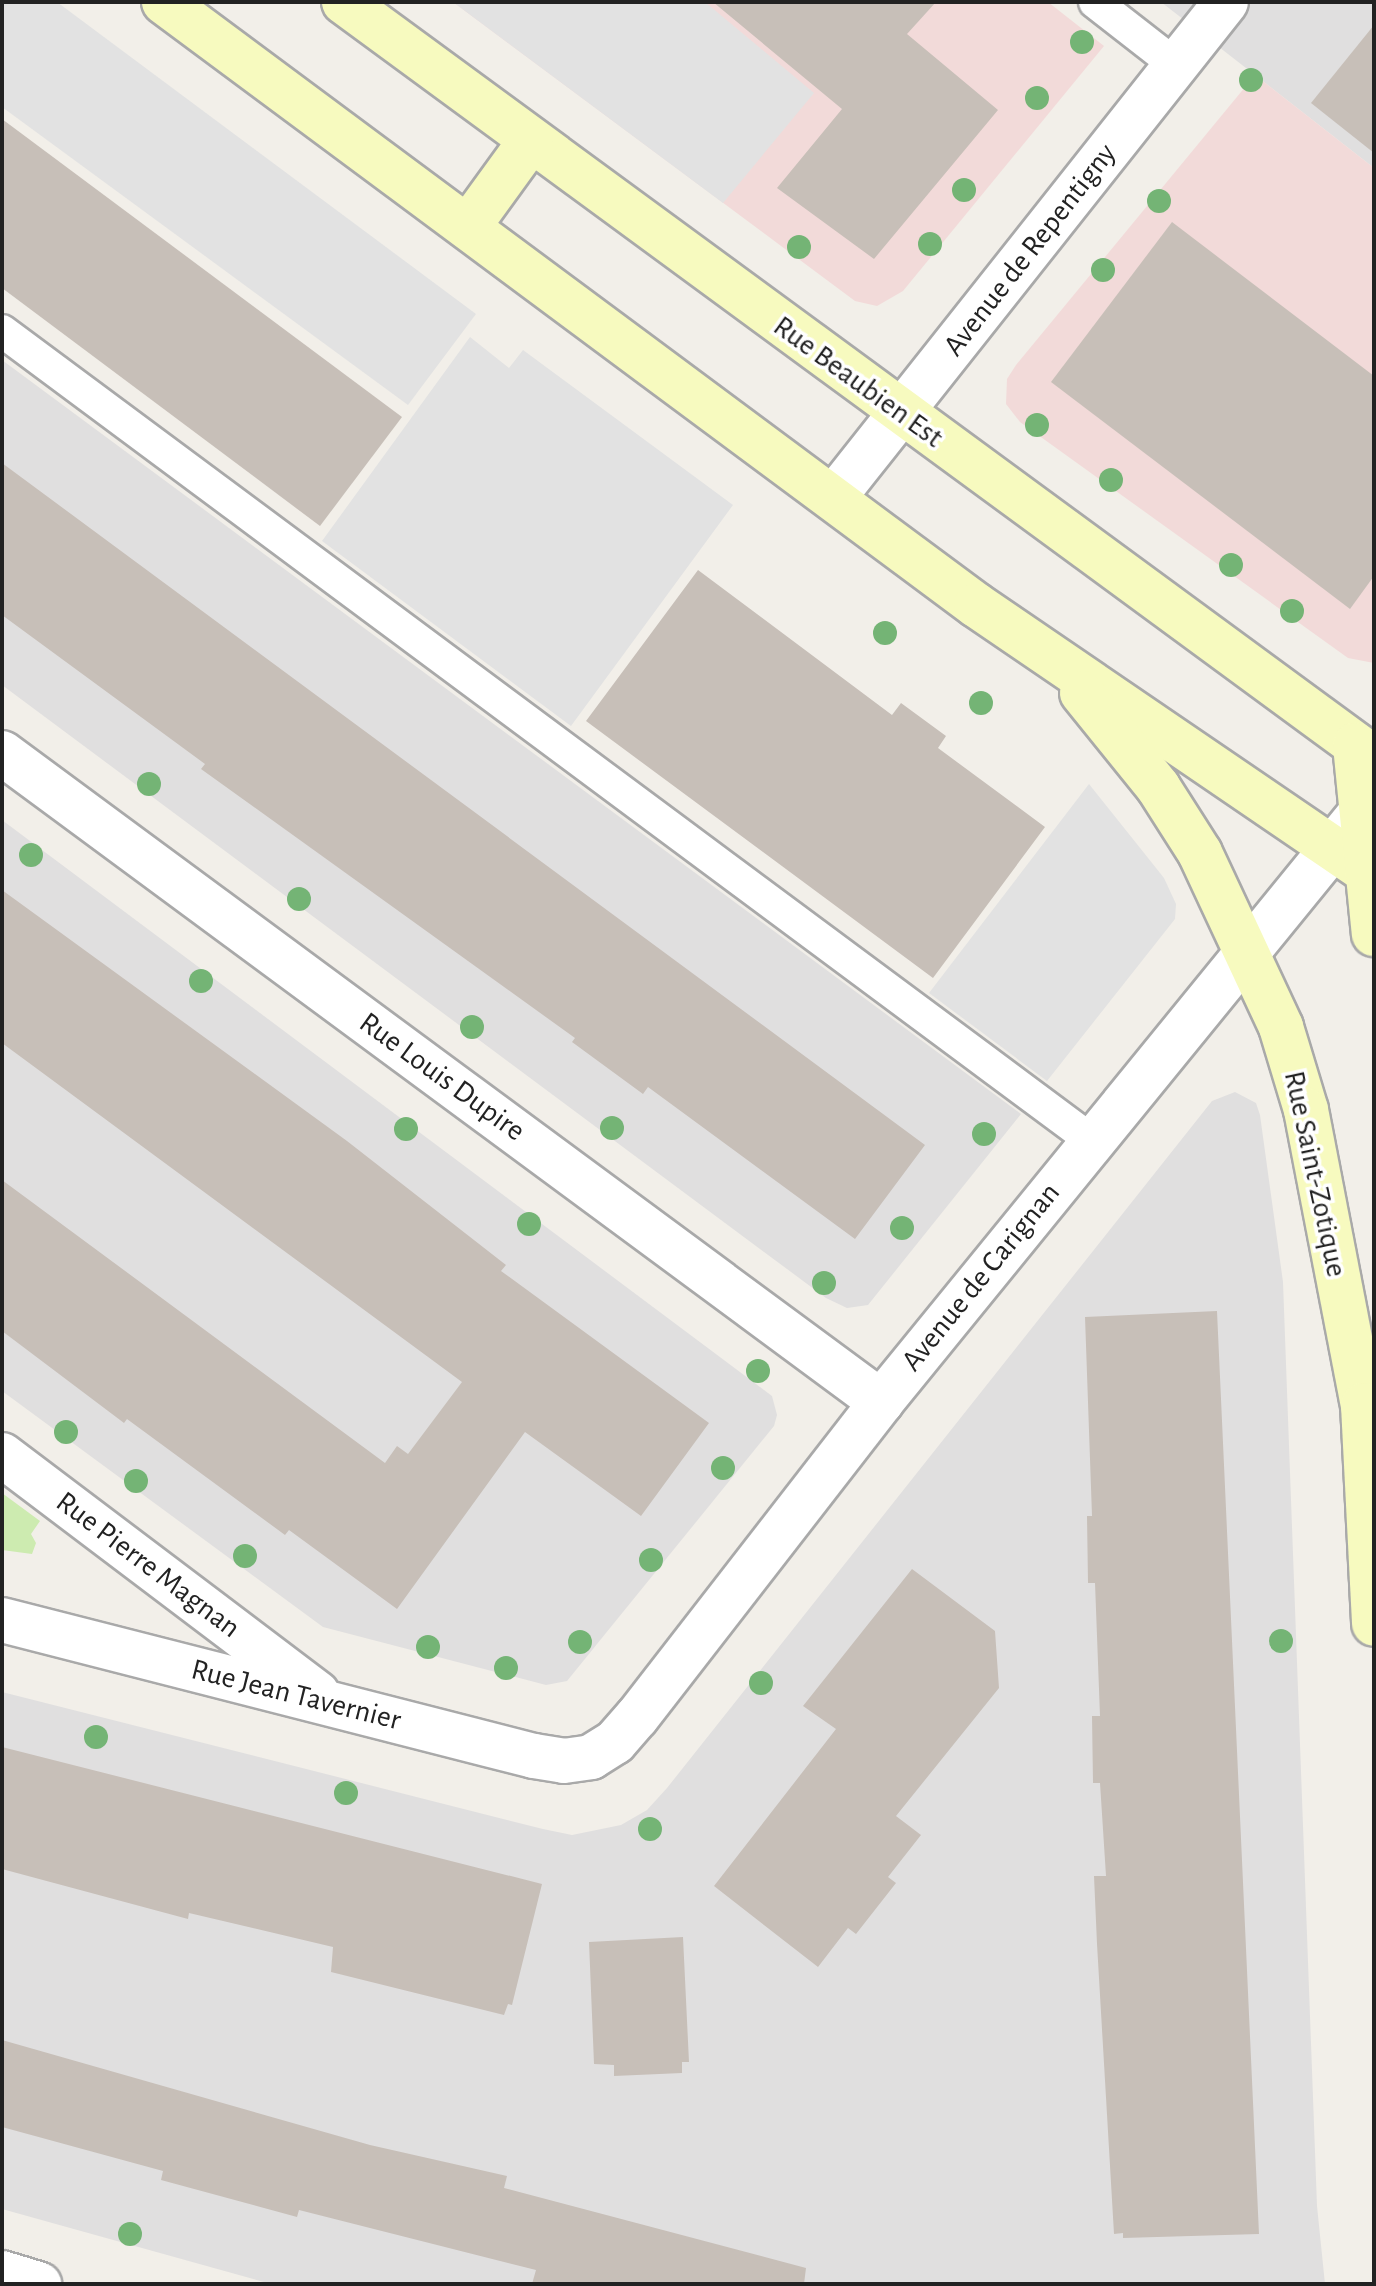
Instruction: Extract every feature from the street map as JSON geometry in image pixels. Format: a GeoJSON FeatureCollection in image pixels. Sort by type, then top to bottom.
{"type":"FeatureCollection","features":[{"type":"Feature","properties":{"kind":"street"},"geometry":{"type":"LineString","coordinates":[[164,2],[1056,661],[1250,787],[1371,874]]}},
{"type":"Feature","properties":{"kind":"street","name":"Rue Beaubien Est"},"geometry":{"type":"LineString","coordinates":[[344,2],[1365,752]]}},
{"type":"Feature","properties":{"kind":"street","name":"Avenue de Repentigny"},"geometry":{"type":"LineString","coordinates":[[834,497],[1226,2]]}},
{"type":"Feature","properties":{"kind":"street"},"geometry":{"type":"LineString","coordinates":[[468,227],[531,140]]}},
{"type":"Feature","properties":{"kind":"street"},"geometry":{"type":"LineString","coordinates":[[1056,661],[1158,787],[1200,853],[1248,947]]}},
{"type":"Feature","properties":{"kind":"street"},"geometry":{"type":"LineString","coordinates":[[1365,752],[1374,934]]}},
{"type":"Feature","properties":{"kind":"street","name":"Rue Louis Dupire"},"geometry":{"type":"LineString","coordinates":[[2,753],[881,1402]]}},
{"type":"Feature","properties":{"kind":"street","name":"Avenue de Carignan"},"geometry":{"type":"LineString","coordinates":[[591,1757],[615,1742],[637,1717],[881,1402],[1248,947],[1368,804]]}},
{"type":"Feature","properties":{"kind":"street","name":"Rue Saint-Zotique"},"geometry":{"type":"LineString","coordinates":[[1248,947],[1281,1027],[1306,1110],[1363,1405],[1374,1624]]}},
{"type":"Feature","properties":{"kind":"street","name":"Rue Saint-Zotique"},"geometry":{"type":"LineString","coordinates":[[1363,1405],[1374,1324]]}},
{"type":"Feature","properties":{"kind":"street","name":"Rue Pierre Magnan"},"geometry":{"type":"LineString","coordinates":[[2,1455],[332,1704]]}},
{"type":"Feature","properties":{"kind":"street","name":"Rue Jean Tavernier"},"geometry":{"type":"LineString","coordinates":[[2,1620],[534,1756],[564,1761],[591,1757]]}},
{"type":"Feature","properties":{"kind":"street"},"geometry":{"type":"LineString","coordinates":[[2,2273],[39,2284]]}},
{"type":"Feature","properties":{"kind":"lane"},"geometry":{"type":"LineString","coordinates":[[1095,2],[1176,65]]}},
{"type":"Feature","properties":{"kind":"lane"},"geometry":{"type":"LineString","coordinates":[[2,331],[1091,1140]]}},
{"type":"Feature","properties":{"kind":"shaded area"},"geometry":{"type":"Polygon","coordinates":[[[2,2],[57,2],[476,314],[408,405],[2,107],[2,2]]]}},
{"type":"Feature","properties":{"kind":"shaded area"},"geometry":{"type":"Polygon","coordinates":[[[453,2],[1048,2],[1104,46],[903,291],[877,306],[855,301],[453,2]]]}},
{"type":"Feature","properties":{"kind":"shaded area"},"geometry":{"type":"Polygon","coordinates":[[[453,2],[705,2],[814,93],[723,203],[453,2]]]}},
{"type":"Feature","properties":{"kind":"shaded area"},"geometry":{"type":"Polygon","coordinates":[[[1161,2],[1374,2],[1374,168],[1255,75],[1161,2]]]}},
{"type":"Feature","properties":{"kind":"shaded area"},"geometry":{"type":"Polygon","coordinates":[[[1255,75],[1374,168],[1374,663],[1348,658],[1020,422],[1006,404],[1007,379],[1016,365],[1255,75]]]}},
{"type":"Feature","properties":{"kind":"shaded area"},"geometry":{"type":"Polygon","coordinates":[[[470,337],[509,368],[523,350],[733,505],[571,726],[322,541],[470,337]]]}},
{"type":"Feature","properties":{"kind":"shaded area"},"geometry":{"type":"Polygon","coordinates":[[[2,360],[1021,1114],[868,1305],[847,1308],[826,1298],[2,685],[2,360]]]}},
{"type":"Feature","properties":{"kind":"shaded area"},"geometry":{"type":"Polygon","coordinates":[[[1089,784],[1164,878],[1176,904],[1175,919],[1047,1081],[929,993],[1089,784]]]}},
{"type":"Feature","properties":{"kind":"shaded area"},"geometry":{"type":"Polygon","coordinates":[[[2,820],[772,1396],[777,1415],[774,1426],[567,1681],[546,1685],[323,1627],[2,1391],[2,820]]]}},
{"type":"Feature","properties":{"kind":"shaded area"},"geometry":{"type":"Polygon","coordinates":[[[1235,1092],[1256,1103],[1260,1115],[1283,1282],[1317,2206],[1325,2284],[271,2284],[2,2209],[2,1692],[543,1829],[572,1835],[621,1825],[647,1810],[667,1788],[1212,1101],[1235,1092]]]}},
{"type":"Feature","properties":{"kind":"green space"},"geometry":{"type":"Polygon","coordinates":[[[2,1493],[40,1521],[31,1534],[36,1543],[32,1554],[2,1550],[2,1493]]]}},
{"type":"Feature","properties":{"kind":"building"},"geometry":{"type":"Polygon","coordinates":[[[713,2],[936,2],[907,34],[998,110],[874,259],[777,188],[842,109],[713,2]]]}},
{"type":"Feature","properties":{"kind":"building"},"geometry":{"type":"Polygon","coordinates":[[[1374,25],[1374,153],[1311,103],[1374,25]]]}},
{"type":"Feature","properties":{"kind":"building"},"geometry":{"type":"Polygon","coordinates":[[[2,119],[402,417],[320,526],[2,288],[2,119]]]}},
{"type":"Feature","properties":{"kind":"building"},"geometry":{"type":"Polygon","coordinates":[[[1172,222],[1374,376],[1374,576],[1350,609],[1051,382],[1172,222]]]}},
{"type":"Feature","properties":{"kind":"building"},"geometry":{"type":"Polygon","coordinates":[[[2,463],[925,1145],[855,1239],[648,1087],[643,1094],[572,1042],[575,1038],[201,769],[205,764],[2,615],[2,463]]]}},
{"type":"Feature","properties":{"kind":"building"},"geometry":{"type":"Polygon","coordinates":[[[698,570],[892,715],[901,703],[946,736],[938,748],[1045,827],[933,978],[586,721],[698,570]]]}},
{"type":"Feature","properties":{"kind":"building"},"geometry":{"type":"Polygon","coordinates":[[[2,890],[347,1141],[506,1265],[501,1271],[709,1423],[641,1516],[525,1432],[397,1609],[289,1530],[285,1535],[127,1419],[124,1423],[2,1331],[2,1180],[385,1463],[397,1446],[408,1454],[462,1382],[2,1043],[2,890]]]}},
{"type":"Feature","properties":{"kind":"building"},"geometry":{"type":"Polygon","coordinates":[[[1217,1311],[1259,2234],[1123,2238],[1123,2233],[1114,2234],[1094,1876],[1106,1876],[1100,1783],[1093,1783],[1092,1716],[1100,1716],[1095,1583],[1088,1583],[1087,1516],[1092,1516],[1085,1317],[1217,1311]]]}},
{"type":"Feature","properties":{"kind":"building"},"geometry":{"type":"Polygon","coordinates":[[[912,1569],[995,1631],[999,1688],[896,1816],[921,1835],[888,1877],[896,1883],[856,1934],[848,1928],[818,1967],[714,1886],[836,1729],[803,1706],[912,1569]]]}},
{"type":"Feature","properties":{"kind":"building"},"geometry":{"type":"Polygon","coordinates":[[[2,1747],[542,1884],[512,2005],[508,2004],[504,2015],[331,1972],[333,1947],[189,1913],[188,1919],[2,1869],[2,1747]]]}},
{"type":"Feature","properties":{"kind":"building"},"geometry":{"type":"Polygon","coordinates":[[[683,1937],[689,2062],[682,2062],[682,2073],[614,2076],[614,2065],[594,2064],[589,1942],[683,1937]]]}},
{"type":"Feature","properties":{"kind":"building"},"geometry":{"type":"Polygon","coordinates":[[[2,2040],[370,2145],[507,2176],[504,2188],[806,2268],[804,2284],[532,2284],[536,2270],[299,2210],[297,2217],[161,2180],[163,2171],[2,2127],[2,2040]]]}}]}
